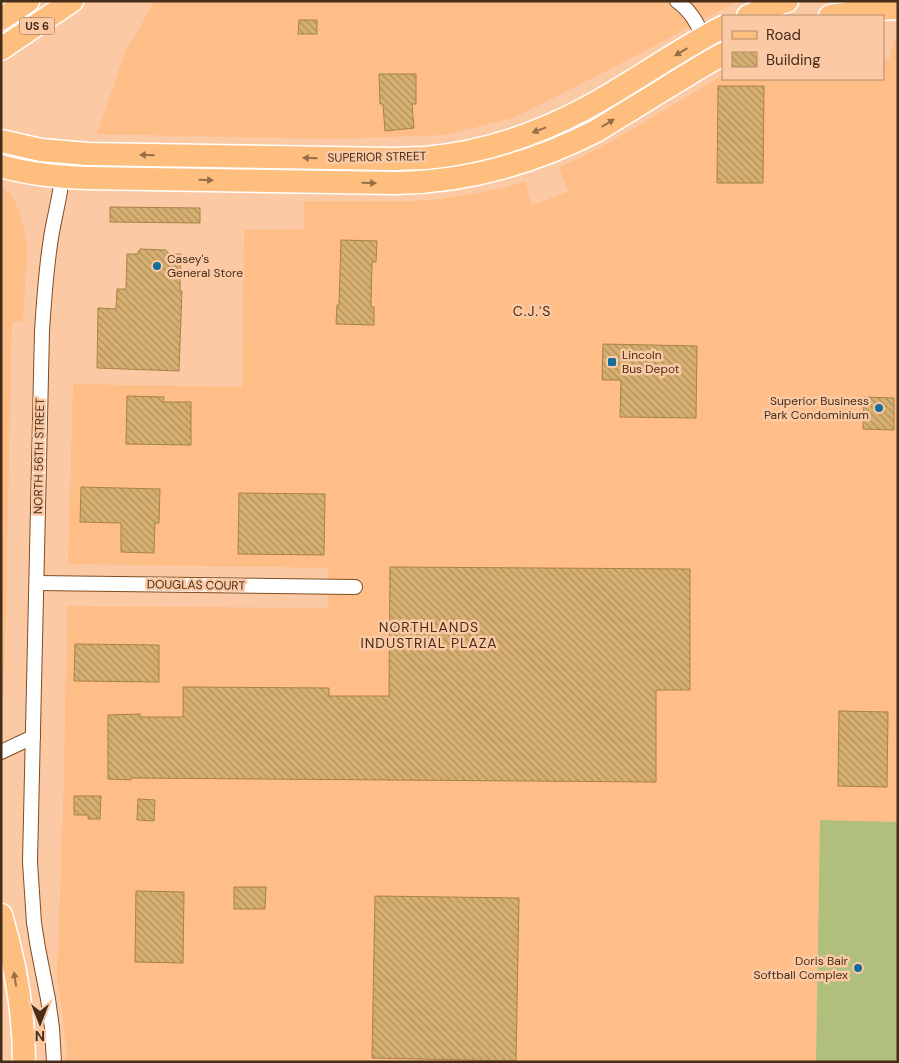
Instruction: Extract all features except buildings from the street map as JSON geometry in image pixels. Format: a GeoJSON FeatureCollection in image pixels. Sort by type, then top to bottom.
{"type":"FeatureCollection","features":[{"type":"Feature","properties":{"kind":"main road","name":"US 6"},"geometry":{"type":"LineString","coordinates":[[1,19],[28,1]]}},
{"type":"Feature","properties":{"kind":"main road","name":"US 6"},"geometry":{"type":"LineString","coordinates":[[1,49],[72,1]]}},
{"type":"Feature","properties":{"kind":"main road"},"geometry":{"type":"LineString","coordinates":[[750,15],[788,1]]}},
{"type":"Feature","properties":{"kind":"main road"},"geometry":{"type":"LineString","coordinates":[[837,15],[898,8]]}},
{"type":"Feature","properties":{"kind":"main road","name":"SUPERIOR STREET"},"geometry":{"type":"LineString","coordinates":[[2,141],[42,150],[88,154],[426,158],[493,145],[548,127],[590,106],[714,33]]}},
{"type":"Feature","properties":{"kind":"main road","name":"SUPERIOR STREET"},"geometry":{"type":"LineString","coordinates":[[1,166],[14,170],[62,177],[430,182],[501,169],[535,158],[597,130],[722,55]]}},
{"type":"Feature","properties":{"kind":"main road"},"geometry":{"type":"LineString","coordinates":[[1,915],[14,972],[21,1015],[24,1062]]}},
{"type":"Feature","properties":{"kind":"street"},"geometry":{"type":"LineString","coordinates":[[677,1],[714,33]]}},
{"type":"Feature","properties":{"kind":"street","name":"NORTH 56TH STREET"},"geometry":{"type":"LineString","coordinates":[[54,1062],[48,999],[32,904],[30,862],[42,331],[49,253],[62,177]]}},
{"type":"Feature","properties":{"kind":"street","name":"DOUGLAS COURT"},"geometry":{"type":"LineString","coordinates":[[37,583],[355,587]]}},
{"type":"Feature","properties":{"kind":"street"},"geometry":{"type":"LineString","coordinates":[[1,752],[33,737]]}},
{"type":"Feature","properties":{"kind":"shaded area"},"geometry":{"type":"Polygon","coordinates":[[[155,1],[738,1],[515,117],[447,135],[330,139],[97,134],[125,52],[155,1]]]}},
{"type":"Feature","properties":{"kind":"shaded area"},"geometry":{"type":"Polygon","coordinates":[[[898,32],[898,822],[820,820],[816,1062],[66,1062],[63,1017],[57,977],[64,779],[67,606],[328,608],[328,568],[68,564],[73,384],[242,387],[244,230],[304,229],[304,201],[413,201],[442,199],[504,188],[525,181],[532,205],[568,192],[559,167],[580,158],[633,129],[722,76],[722,80],[884,80],[884,57],[889,59],[898,32]]]}},
{"type":"Feature","properties":{"kind":"shaded area"},"geometry":{"type":"Polygon","coordinates":[[[1,185],[12,196],[19,210],[26,237],[27,252],[23,322],[12,322],[4,694],[1,696],[1,185]]]}},
{"type":"Feature","properties":{"kind":"green space","name":"Doris Bair Softball Complex"},"geometry":{"type":"Polygon","coordinates":[[[820,820],[898,822],[898,1062],[816,1062],[820,820]]]}},
{"type":"Feature","properties":{"kind":"place","name":"Casey's General Store"},"geometry":{"type":"Point","coordinates":[157,266]}},
{"type":"Feature","properties":{"kind":"place","name":"Lincoln Bus Depot"},"geometry":{"type":"Point","coordinates":[612,362]}},
{"type":"Feature","properties":{"kind":"place","name":"Superior Business Park Condominium"},"geometry":{"type":"Point","coordinates":[879,408]}},
{"type":"Feature","properties":{"kind":"place","name":"Doris Bair Softball Complex"},"geometry":{"type":"Point","coordinates":[858,968]}},
{"type":"Feature","properties":{"kind":"district","name":"C.J.'S"},"geometry":{"type":"Point","coordinates":[532,311]}},
{"type":"Feature","properties":{"kind":"district","name":"NORTHLANDS INDUSTRIAL PLAZA"},"geometry":{"type":"Point","coordinates":[429,636]}}]}
